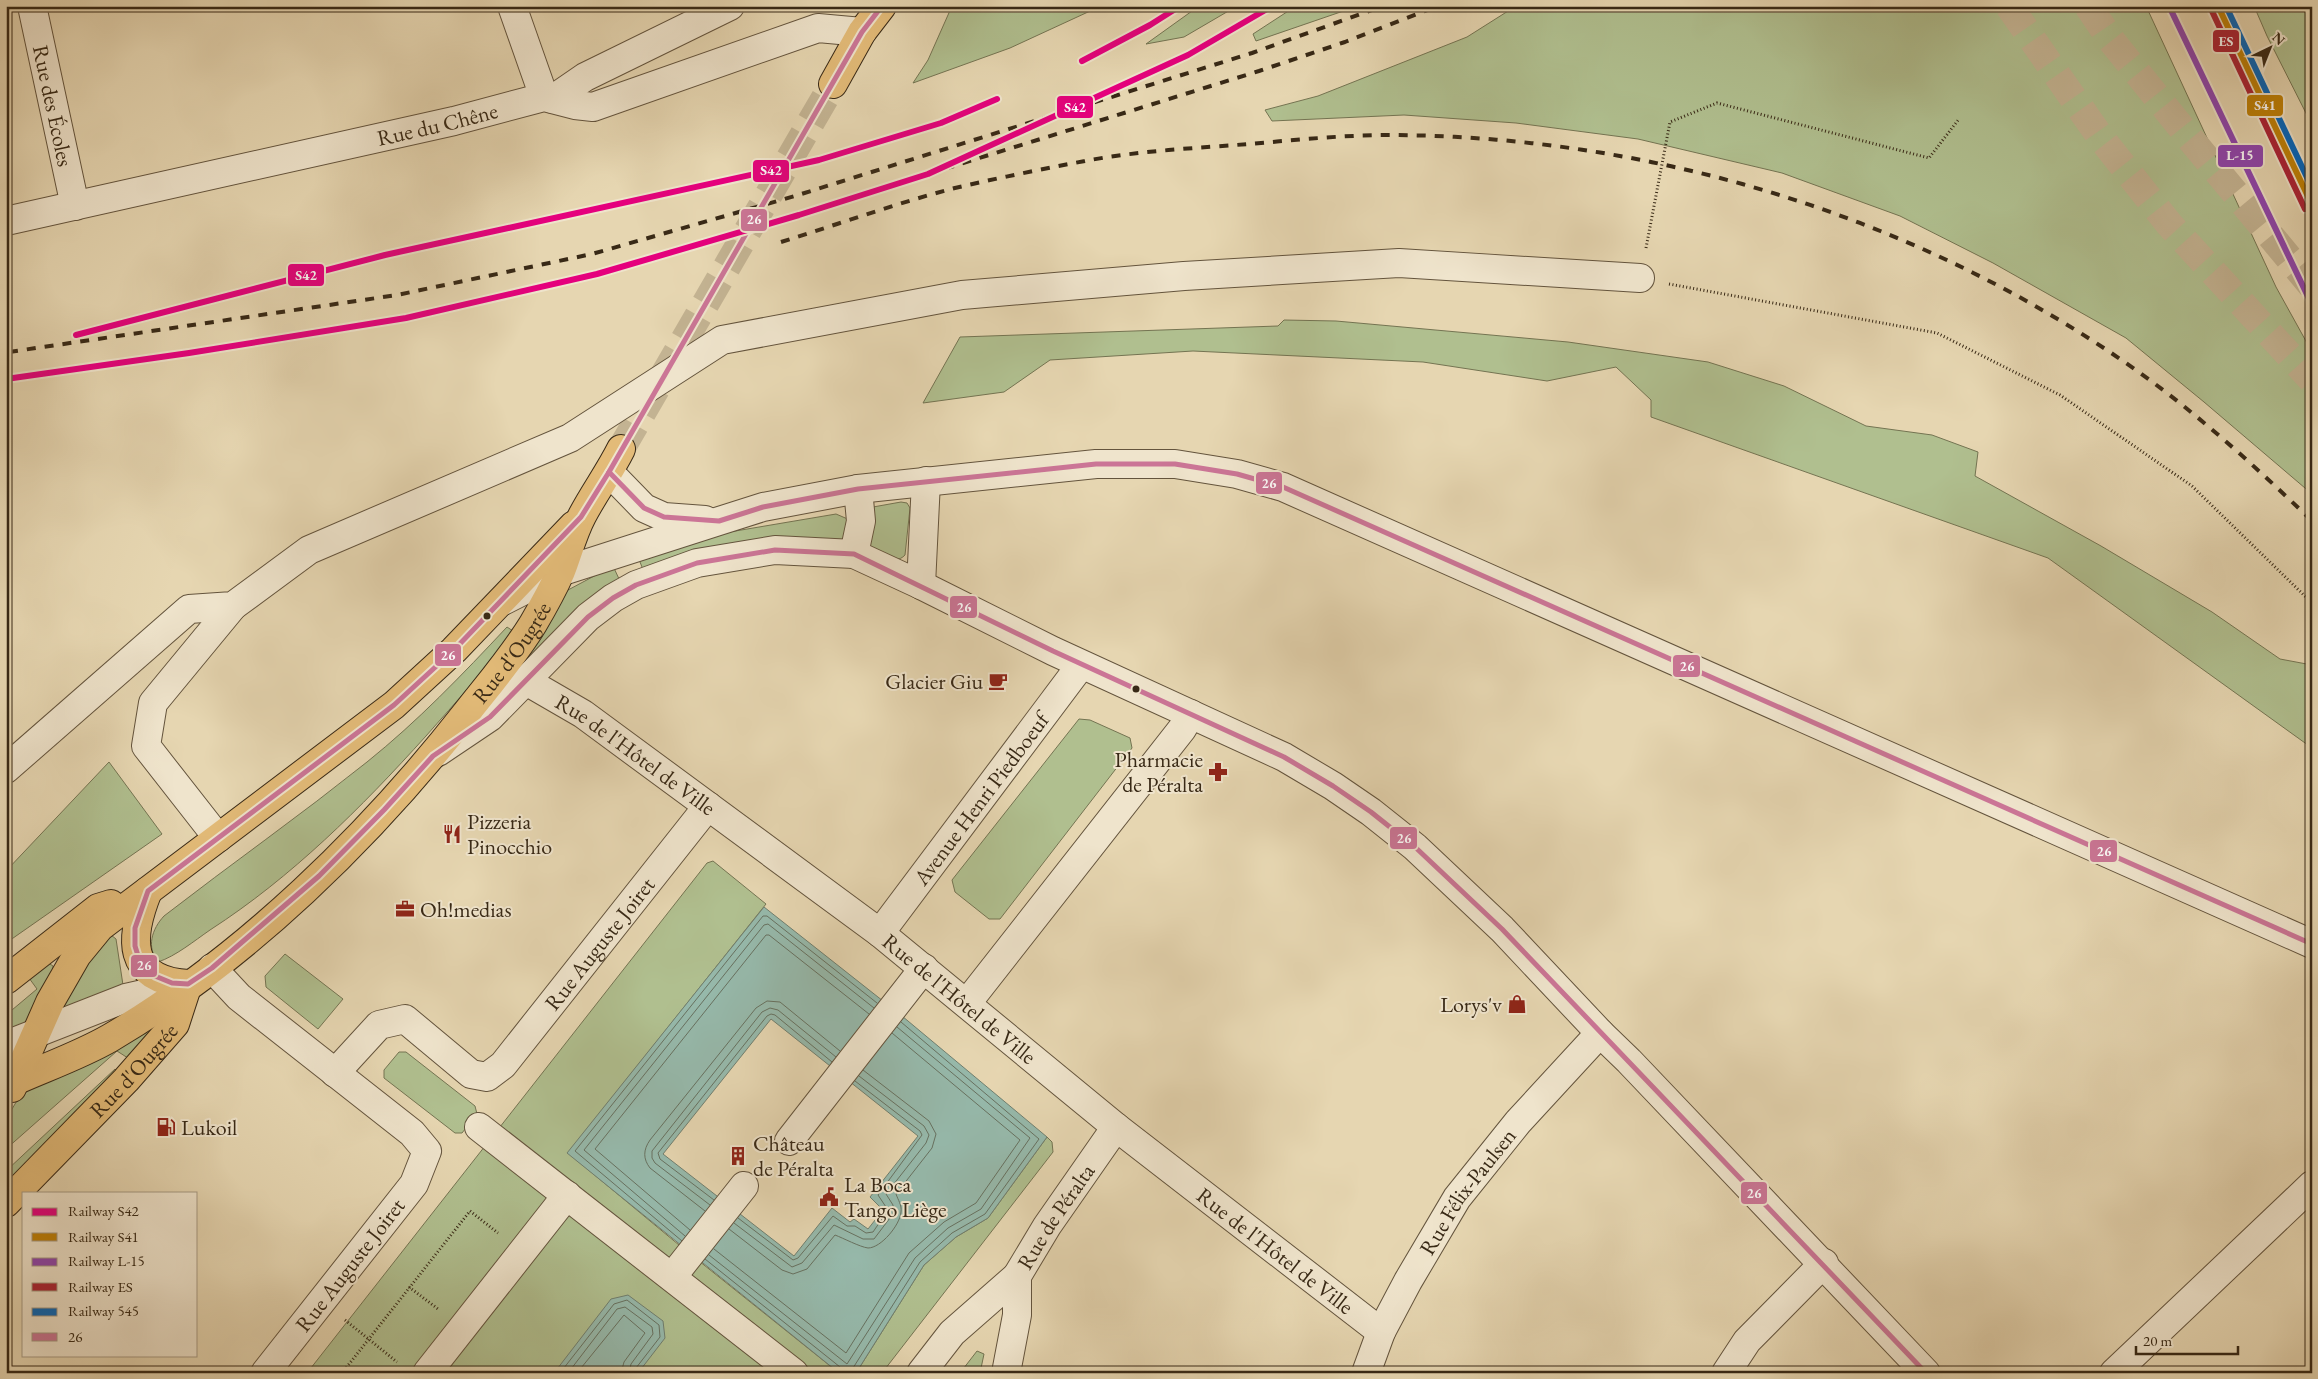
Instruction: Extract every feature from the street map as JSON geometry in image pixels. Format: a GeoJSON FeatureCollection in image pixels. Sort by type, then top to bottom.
{"type":"FeatureCollection","features":[{"type":"Feature","properties":{"kind":"main road"},"geometry":{"type":"LineString","coordinates":[[832,84],[862,32],[882,6]]}},
{"type":"Feature","properties":{"kind":"main road","name":"Rue d'Ougrée"},"geometry":{"type":"LineString","coordinates":[[6,1203],[126,1080],[175,1024],[188,984],[212,968],[319,876],[384,810],[433,756],[514,652],[534,622],[560,572],[582,517],[615,461]]}},
{"type":"Feature","properties":{"kind":"main road","name":"Rue d'Ougrée"},"geometry":{"type":"LineString","coordinates":[[10,1088],[36,1032],[77,955],[100,927],[394,705],[454,650],[582,517]]}},
{"type":"Feature","properties":{"kind":"main road"},"geometry":{"type":"LineString","coordinates":[[6,980],[98,908],[148,891]]}},
{"type":"Feature","properties":{"kind":"main road"},"geometry":{"type":"LineString","coordinates":[[148,891],[135,928],[135,946],[140,962],[155,976],[172,983],[188,984]]}},
{"type":"Feature","properties":{"kind":"main road"},"geometry":{"type":"LineString","coordinates":[[10,1088],[107,1039],[149,1013],[188,984]]}},
{"type":"Feature","properties":{"kind":"street","name":"Rue des Écoles"},"geometry":{"type":"LineString","coordinates":[[32,6],[75,206]]}},
{"type":"Feature","properties":{"kind":"street"},"geometry":{"type":"LineString","coordinates":[[512,6],[533,70],[549,98],[575,106],[593,107],[818,28],[862,32]]}},
{"type":"Feature","properties":{"kind":"street"},"geometry":{"type":"LineString","coordinates":[[549,98],[585,77],[730,6]]}},
{"type":"Feature","properties":{"kind":"street","name":"Rue du Chêne"},"geometry":{"type":"LineString","coordinates":[[6,221],[549,98]]}},
{"type":"Feature","properties":{"kind":"street"},"geometry":{"type":"LineString","coordinates":[[218,838],[146,746],[153,703],[234,606],[309,550],[570,438],[722,340],[962,295],[1184,276],[1399,263],[1640,278]]}},
{"type":"Feature","properties":{"kind":"street"},"geometry":{"type":"LineString","coordinates":[[615,461],[644,508],[664,517],[719,520]]}},
{"type":"Feature","properties":{"kind":"street"},"geometry":{"type":"LineString","coordinates":[[500,603],[560,572],[719,520],[763,507],[858,489],[1096,464],[1175,464],[1237,474],[1283,487],[2312,944]]}},
{"type":"Feature","properties":{"kind":"street"},"geometry":{"type":"LineString","coordinates":[[921,585],[926,482]]}},
{"type":"Feature","properties":{"kind":"street"},"geometry":{"type":"LineString","coordinates":[[854,554],[861,521],[858,489]]}},
{"type":"Feature","properties":{"kind":"street"},"geometry":{"type":"LineString","coordinates":[[433,756],[490,717],[588,617],[613,598],[636,585],[697,563],[775,550],[854,554],[921,585],[1081,665],[1284,757],[1371,812],[1415,847],[1502,929],[1600,1033],[1824,1263],[1855,1300],[1926,1373]]}},
{"type":"Feature","properties":{"kind":"street"},"geometry":{"type":"LineString","coordinates":[[6,769],[189,609],[234,606]]}},
{"type":"Feature","properties":{"kind":"street","name":"Avenue Henri Piedboeuf"},"geometry":{"type":"LineString","coordinates":[[880,934],[1081,665]]}},
{"type":"Feature","properties":{"kind":"street","name":"Rue de l'Hôtel de Ville"},"geometry":{"type":"LineString","coordinates":[[526,681],[583,714],[880,934],[967,1003],[1116,1127],[1381,1332]]}},
{"type":"Feature","properties":{"kind":"street"},"geometry":{"type":"LineString","coordinates":[[967,1003],[1182,729],[1191,714]]}},
{"type":"Feature","properties":{"kind":"street","name":"Rue Auguste Joiret"},"geometry":{"type":"LineString","coordinates":[[265,1373],[414,1184],[427,1151],[412,1133],[335,1073],[379,1025],[404,1019],[471,1074],[487,1077],[503,1065],[708,806]]}},
{"type":"Feature","properties":{"kind":"street"},"geometry":{"type":"LineString","coordinates":[[212,968],[238,997],[335,1073]]}},
{"type":"Feature","properties":{"kind":"street"},"geometry":{"type":"LineString","coordinates":[[789,1141],[924,968]]}},
{"type":"Feature","properties":{"kind":"street"},"geometry":{"type":"LineString","coordinates":[[6,1045],[126,998],[188,984]]}},
{"type":"Feature","properties":{"kind":"street","name":"Rue Félix-Paulsen"},"geometry":{"type":"LineString","coordinates":[[1366,1373],[1381,1332],[1408,1281],[1457,1198],[1518,1122],[1600,1033]]}},
{"type":"Feature","properties":{"kind":"street"},"geometry":{"type":"LineString","coordinates":[[479,1127],[672,1277],[778,1368]]}},
{"type":"Feature","properties":{"kind":"street","name":"Rue de Péralta"},"geometry":{"type":"LineString","coordinates":[[1006,1373],[1017,1314],[1017,1276],[1047,1226],[1116,1127]]}},
{"type":"Feature","properties":{"kind":"street"},"geometry":{"type":"LineString","coordinates":[[2114,1373],[2312,1186]]}},
{"type":"Feature","properties":{"kind":"street"},"geometry":{"type":"LineString","coordinates":[[416,1370],[522,1252],[567,1195]]}},
{"type":"Feature","properties":{"kind":"street"},"geometry":{"type":"LineString","coordinates":[[672,1277],[736,1195]]}},
{"type":"Feature","properties":{"kind":"street"},"geometry":{"type":"LineString","coordinates":[[1726,1373],[1747,1341],[1824,1263]]}},
{"type":"Feature","properties":{"kind":"street"},"geometry":{"type":"LineString","coordinates":[[921,1373],[952,1333],[1017,1276]]}},
{"type":"Feature","properties":{"kind":"path"},"geometry":{"type":"LineString","coordinates":[[1959,118],[1929,158],[1717,103],[1670,122],[1640,278],[1937,333],[2060,395],[2192,486],[2312,603]]}},
{"type":"Feature","properties":{"kind":"path"},"geometry":{"type":"LineString","coordinates":[[342,1373],[470,1211],[522,1252]]}},
{"type":"Feature","properties":{"kind":"path"},"geometry":{"type":"LineString","coordinates":[[322,1301],[368,1339],[416,1370]]}},
{"type":"Feature","properties":{"kind":"green space"},"geometry":{"type":"Polygon","coordinates":[[[952,6],[1101,6],[1010,48],[913,83],[928,60],[952,6]]]}},
{"type":"Feature","properties":{"kind":"green space"},"geometry":{"type":"Polygon","coordinates":[[[1199,6],[1237,6],[1184,37],[1146,44],[1199,6]]]}},
{"type":"Feature","properties":{"kind":"green space"},"geometry":{"type":"Polygon","coordinates":[[[1296,6],[1358,6],[1256,41],[1253,34],[1296,6]]]}},
{"type":"Feature","properties":{"kind":"green space"},"geometry":{"type":"Polygon","coordinates":[[[1516,6],[2146,6],[2276,287],[2312,352],[2312,494],[2126,338],[1993,263],[1900,216],[1782,173],[1638,139],[1516,123],[1404,115],[1272,121],[1265,110],[1318,96],[1467,37],[1516,6]]]}},
{"type":"Feature","properties":{"kind":"green space"},"geometry":{"type":"Polygon","coordinates":[[[2254,6],[2312,6],[2312,125],[2267,36],[2254,6]]]}},
{"type":"Feature","properties":{"kind":"green space"},"geometry":{"type":"Polygon","coordinates":[[[1284,320],[1336,321],[1568,342],[1708,362],[1784,386],[1866,426],[1932,435],[1978,452],[1975,476],[2101,546],[2212,612],[2280,659],[2312,665],[2312,748],[2048,558],[1651,417],[1651,400],[1616,367],[1547,381],[1423,362],[1193,351],[1050,360],[1004,392],[923,403],[960,337],[1278,326],[1284,320]]]}},
{"type":"Feature","properties":{"kind":"green space"},"geometry":{"type":"Polygon","coordinates":[[[901,502],[907,503],[910,508],[905,555],[901,558],[891,559],[867,545],[873,507],[901,502]]]}},
{"type":"Feature","properties":{"kind":"green space"},"geometry":{"type":"Polygon","coordinates":[[[836,514],[850,520],[845,539],[644,572],[638,557],[694,538],[836,514]]]}},
{"type":"Feature","properties":{"kind":"green space"},"geometry":{"type":"Polygon","coordinates":[[[613,566],[620,581],[533,656],[528,656],[526,652],[560,598],[568,590],[613,566]]]}},
{"type":"Feature","properties":{"kind":"green space"},"geometry":{"type":"Polygon","coordinates":[[[507,627],[513,631],[482,672],[426,736],[351,815],[269,887],[185,948],[158,962],[154,956],[151,944],[156,927],[164,916],[317,801],[386,746],[439,697],[507,627]]]}},
{"type":"Feature","properties":{"kind":"green space"},"geometry":{"type":"Polygon","coordinates":[[[1079,719],[1090,720],[1130,738],[1132,748],[1000,919],[989,919],[955,892],[952,880],[1079,719]]]}},
{"type":"Feature","properties":{"kind":"green space"},"geometry":{"type":"Polygon","coordinates":[[[109,762],[162,834],[6,943],[6,871],[109,762]]]}},
{"type":"Feature","properties":{"kind":"green space"},"geometry":{"type":"Polygon","coordinates":[[[713,861],[766,904],[568,1153],[839,1373],[307,1373],[707,863],[713,861]]]}},
{"type":"Feature","properties":{"kind":"green space"},"geometry":{"type":"Polygon","coordinates":[[[111,935],[116,939],[123,985],[62,1008],[75,979],[111,935]]]}},
{"type":"Feature","properties":{"kind":"green space"},"geometry":{"type":"Polygon","coordinates":[[[285,954],[343,999],[318,1029],[266,987],[265,976],[285,954]]]}},
{"type":"Feature","properties":{"kind":"green space"},"geometry":{"type":"Polygon","coordinates":[[[47,962],[53,966],[53,969],[27,1023],[6,1032],[6,1015],[37,989],[29,978],[47,962]]]}},
{"type":"Feature","properties":{"kind":"green space"},"geometry":{"type":"Polygon","coordinates":[[[151,1029],[155,1033],[131,1060],[117,1051],[6,1149],[6,1119],[24,1089],[123,1045],[151,1029]]]}},
{"type":"Feature","properties":{"kind":"green space"},"geometry":{"type":"Polygon","coordinates":[[[399,1052],[406,1052],[475,1106],[477,1114],[462,1133],[455,1133],[384,1078],[384,1070],[399,1052]]]}},
{"type":"Feature","properties":{"kind":"green space"},"geometry":{"type":"Polygon","coordinates":[[[115,1069],[118,1072],[6,1185],[6,1171],[115,1069]]]}},
{"type":"Feature","properties":{"kind":"green space"},"geometry":{"type":"Polygon","coordinates":[[[1047,1137],[1052,1142],[1053,1152],[882,1373],[856,1373],[924,1265],[956,1237],[988,1218],[1047,1137]]]}},
{"type":"Feature","properties":{"kind":"green space"},"geometry":{"type":"Polygon","coordinates":[[[977,1351],[984,1354],[980,1373],[960,1373],[977,1351]]]}},
{"type":"Feature","properties":{"kind":"water"},"geometry":{"type":"Polygon","coordinates":[[[764,907],[902,1016],[1047,1137],[988,1218],[956,1237],[924,1265],[856,1373],[839,1373],[567,1153],[764,907]],[[771,1019],[663,1154],[794,1256],[832,1208],[850,1222],[854,1219],[868,1229],[883,1210],[870,1197],[918,1136],[771,1019]]]}},
{"type":"Feature","properties":{"kind":"water"},"geometry":{"type":"Polygon","coordinates":[[[628,1295],[663,1321],[665,1338],[638,1373],[554,1373],[611,1299],[628,1295]]]}},
{"type":"Feature","properties":{"kind":"tunnel"},"geometry":{"type":"LineString","coordinates":[[2009,6],[2101,138],[2169,224],[2312,380]]}},
{"type":"Feature","properties":{"kind":"tunnel"},"geometry":{"type":"LineString","coordinates":[[2088,6],[2111,40],[2312,286]]}},
{"type":"Feature","properties":{"kind":"tunnel"},"geometry":{"type":"LineString","coordinates":[[621,449],[833,84]]}},
{"type":"Feature","properties":{"kind":"railway"},"geometry":{"type":"LineString","coordinates":[[9,352],[397,295],[592,254],[795,196],[1252,53],[1383,6]]}},
{"type":"Feature","properties":{"kind":"railway"},"geometry":{"type":"LineString","coordinates":[[928,174],[1259,71],[1345,42],[1438,6]]}},
{"type":"Feature","properties":{"kind":"railway"},"geometry":{"type":"LineString","coordinates":[[781,242],[955,188],[1085,161],[1146,152],[1320,138],[1390,135],[1489,139],[1588,151],[1685,169],[1781,195],[1874,229],[1965,269],[2053,316],[2136,370],[2227,442],[2312,521]]}},
{"type":"Feature","properties":{"kind":"rail line","name":"S42"},"geometry":{"type":"LineString","coordinates":[[1082,61],[1150,25],[1180,6]]}},
{"type":"Feature","properties":{"kind":"rail line","name":"S42"},"geometry":{"type":"LineString","coordinates":[[6,379],[189,353],[406,318],[597,274],[799,215],[928,174],[1188,55],[1272,6]]}},
{"type":"Feature","properties":{"kind":"rail line","name":"L-15"},"geometry":{"type":"LineString","coordinates":[[2169,6],[2312,305]]}},
{"type":"Feature","properties":{"kind":"rail line","name":"S41"},"geometry":{"type":"LineString","coordinates":[[2218,6],[2312,205]]}},
{"type":"Feature","properties":{"kind":"rail line","name":"545"},"geometry":{"type":"LineString","coordinates":[[2226,6],[2312,188]]}},
{"type":"Feature","properties":{"kind":"rail line","name":"ES"},"geometry":{"type":"LineString","coordinates":[[2211,9],[2305,209]]}},
{"type":"Feature","properties":{"kind":"rail line","name":"S42"},"geometry":{"type":"LineString","coordinates":[[76,335],[385,255],[819,160],[941,123],[997,99]]}},
{"type":"Feature","properties":{"kind":"transit line","name":"26"},"geometry":{"type":"LineString","coordinates":[[882,6],[862,32],[609,472],[581,517],[454,650],[394,705],[148,891],[135,928],[135,946],[140,962],[155,976],[172,983],[188,984],[212,968],[319,876],[384,810],[433,756],[490,717],[588,617],[613,598],[636,585],[697,563],[775,550],[854,554],[1053,651],[1284,757],[1333,786],[1371,812],[1415,847],[1502,929],[1926,1373]]}},
{"type":"Feature","properties":{"kind":"transit line","name":"26"},"geometry":{"type":"LineString","coordinates":[[609,472],[644,508],[664,517],[719,521],[763,507],[858,489],[1096,464],[1175,464],[1237,474],[1283,487],[2312,944]]}},
{"type":"Feature","properties":{"kind":"place","name":"Glacier Giu"},"geometry":{"type":"Point","coordinates":[998,681]}},
{"type":"Feature","properties":{"kind":"place","name":"Pharmacie de Péralta"},"geometry":{"type":"Point","coordinates":[1218,772]}},
{"type":"Feature","properties":{"kind":"place","name":"Pizzeria Pinocchio"},"geometry":{"type":"Point","coordinates":[452,834]}},
{"type":"Feature","properties":{"kind":"place","name":"Oh!medias"},"geometry":{"type":"Point","coordinates":[405,909]}},
{"type":"Feature","properties":{"kind":"place","name":"Lorys'v"},"geometry":{"type":"Point","coordinates":[1517,1004]}},
{"type":"Feature","properties":{"kind":"place","name":"Lukoil"},"geometry":{"type":"Point","coordinates":[166,1127]}},
{"type":"Feature","properties":{"kind":"place","name":"Château de Péralta"},"geometry":{"type":"Point","coordinates":[738,1156]}},
{"type":"Feature","properties":{"kind":"place","name":"La Boca Tango Liège"},"geometry":{"type":"Point","coordinates":[829,1197]}}]}
